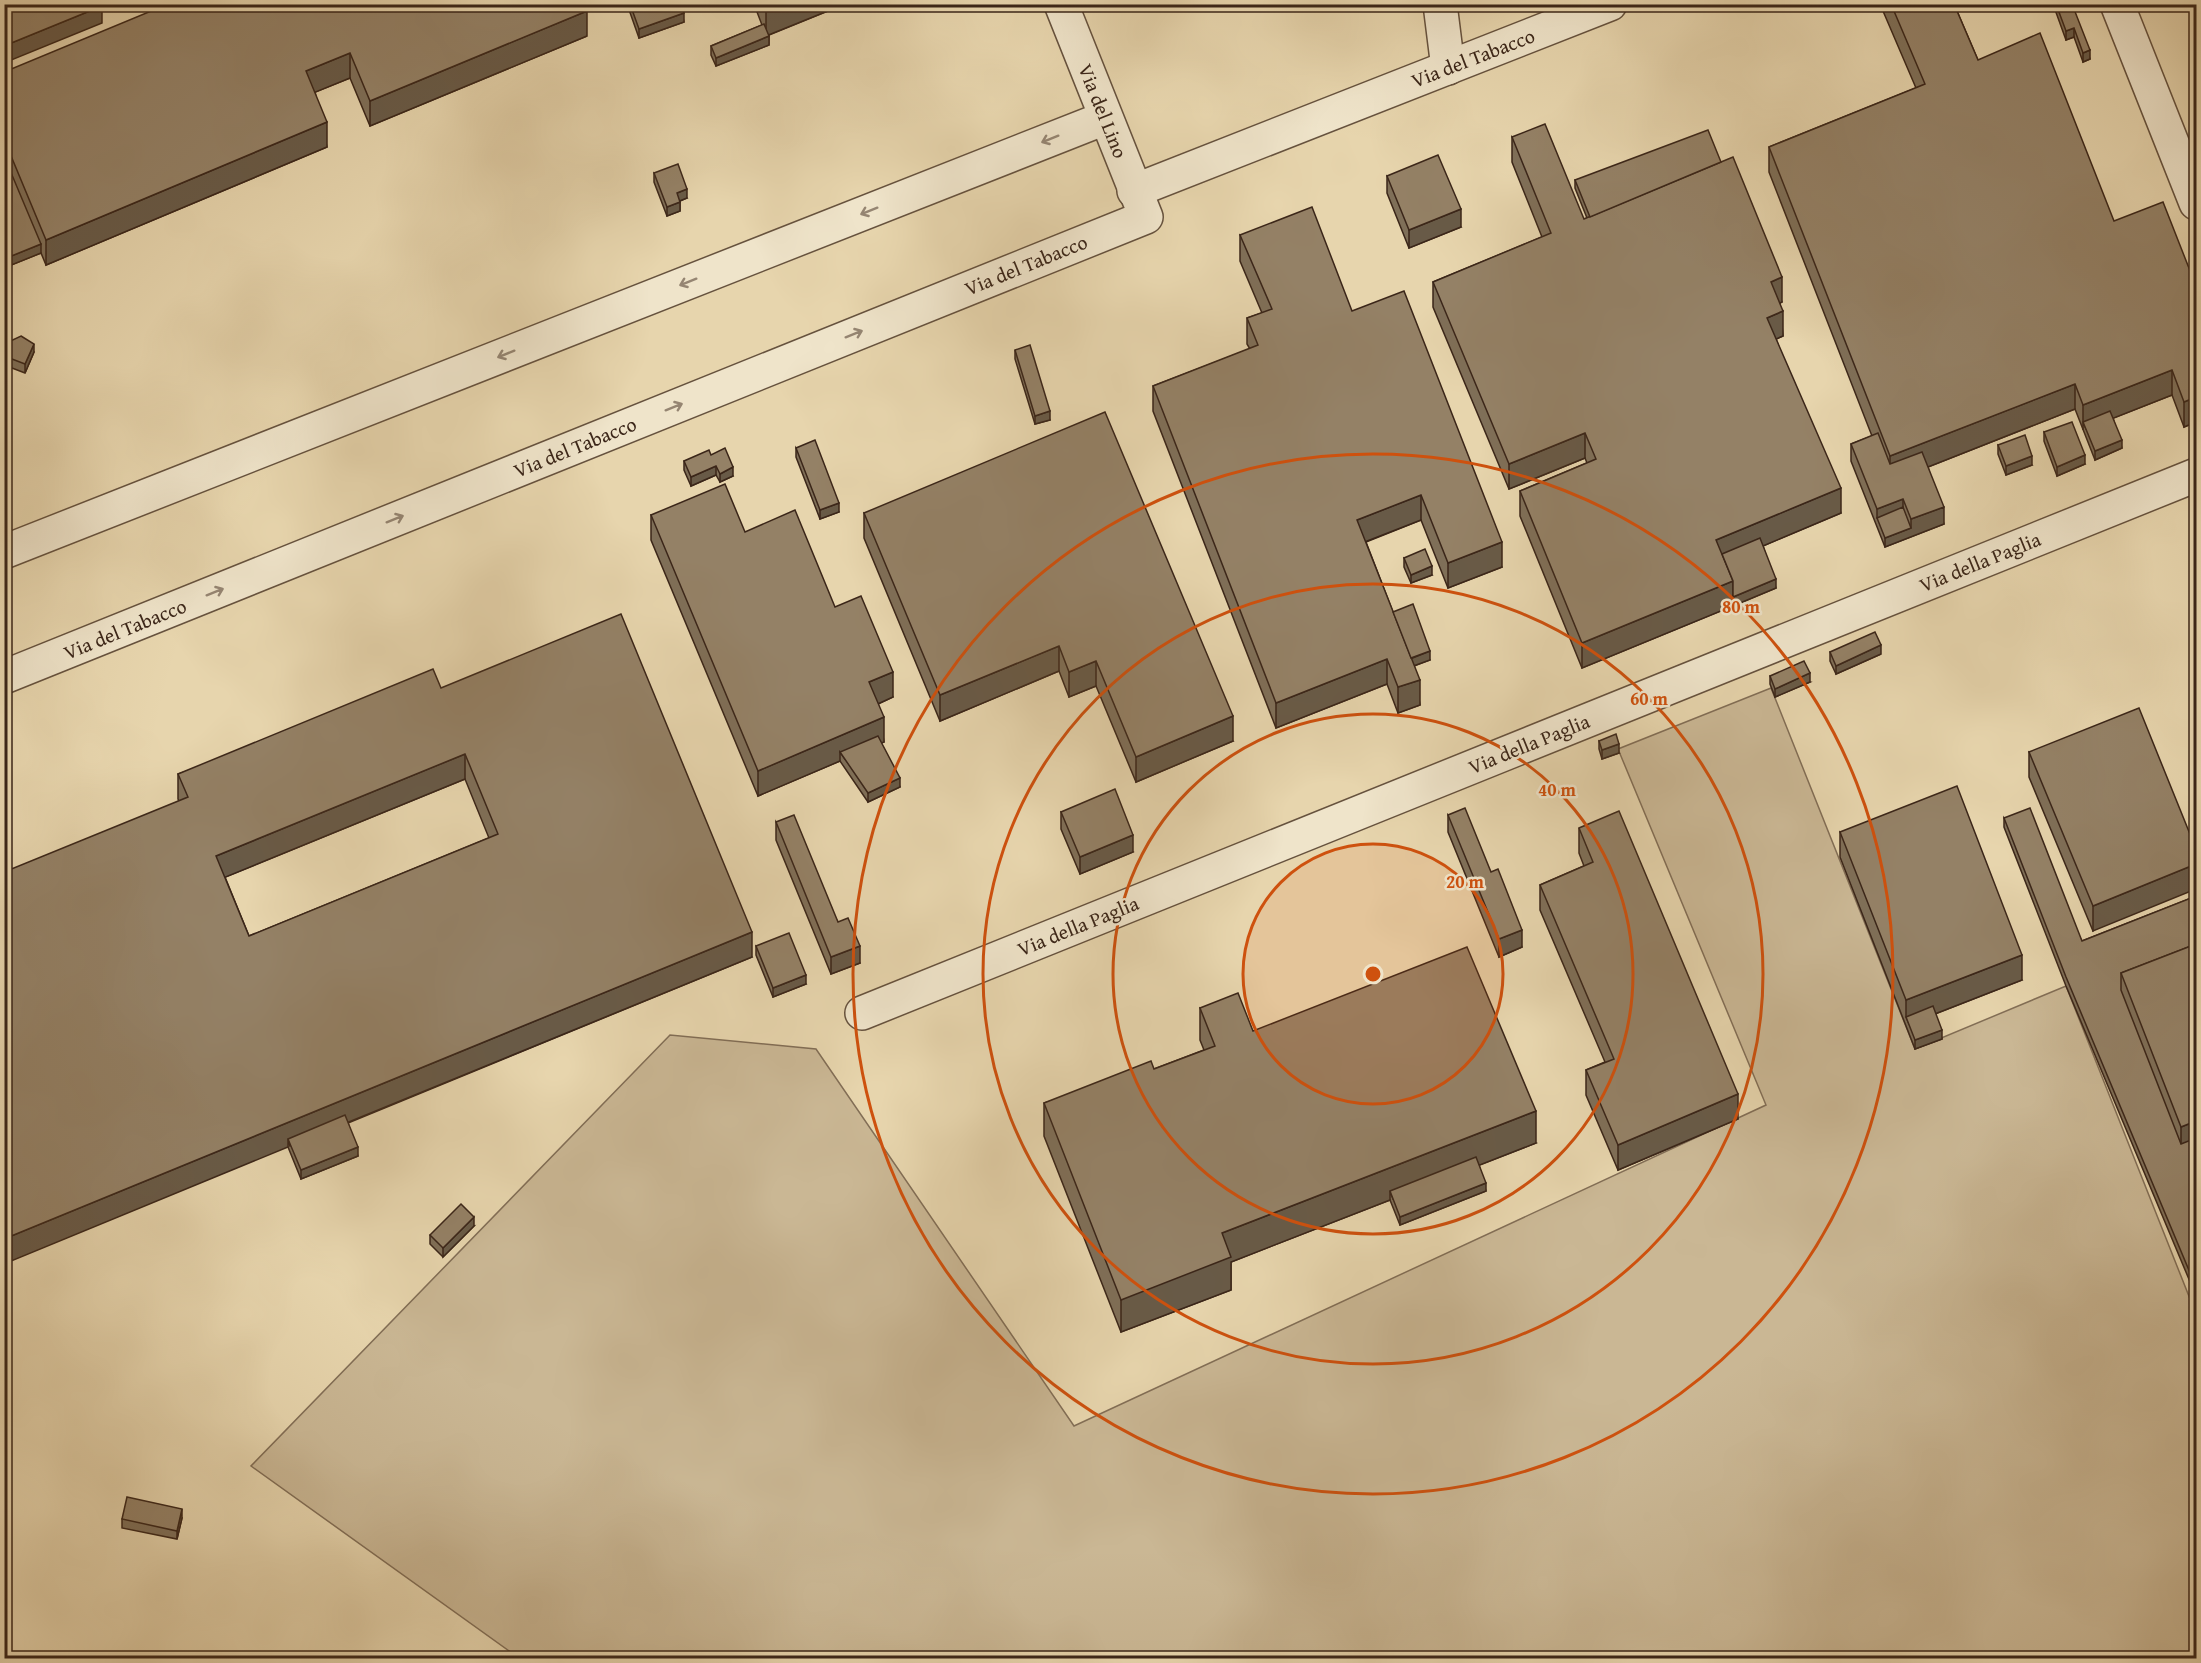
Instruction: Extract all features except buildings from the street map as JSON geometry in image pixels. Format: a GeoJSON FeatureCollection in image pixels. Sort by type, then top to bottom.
{"type":"FeatureCollection","features":[{"type":"Feature","properties":{"kind":"street","name":"Via del Lino"},"geometry":{"type":"LineString","coordinates":[[1061,4],[1140,203]]}},
{"type":"Feature","properties":{"kind":"street"},"geometry":{"type":"LineString","coordinates":[[1440,4],[1448,68]]}},
{"type":"Feature","properties":{"kind":"street","name":"Via del Tabacco"},"geometry":{"type":"LineString","coordinates":[[4,677],[1140,203],[1448,68],[1610,4]]}},
{"type":"Feature","properties":{"kind":"street"},"geometry":{"type":"LineString","coordinates":[[2117,4],[2196,203]]}},
{"type":"Feature","properties":{"kind":"street"},"geometry":{"type":"LineString","coordinates":[[4,552],[1105,118]]}},
{"type":"Feature","properties":{"kind":"street","name":"Via della Paglia"},"geometry":{"type":"LineString","coordinates":[[862,1013],[2196,475]]}},
{"type":"Feature","properties":{"kind":"shaded area"},"geometry":{"type":"Polygon","coordinates":[[[1771,688],[1915,1049],[2066,986],[2196,1314],[2196,1658],[519,1658],[251,1466],[670,1035],[816,1049],[1074,1426],[1766,1105],[1618,749],[1771,688]]]}}]}
